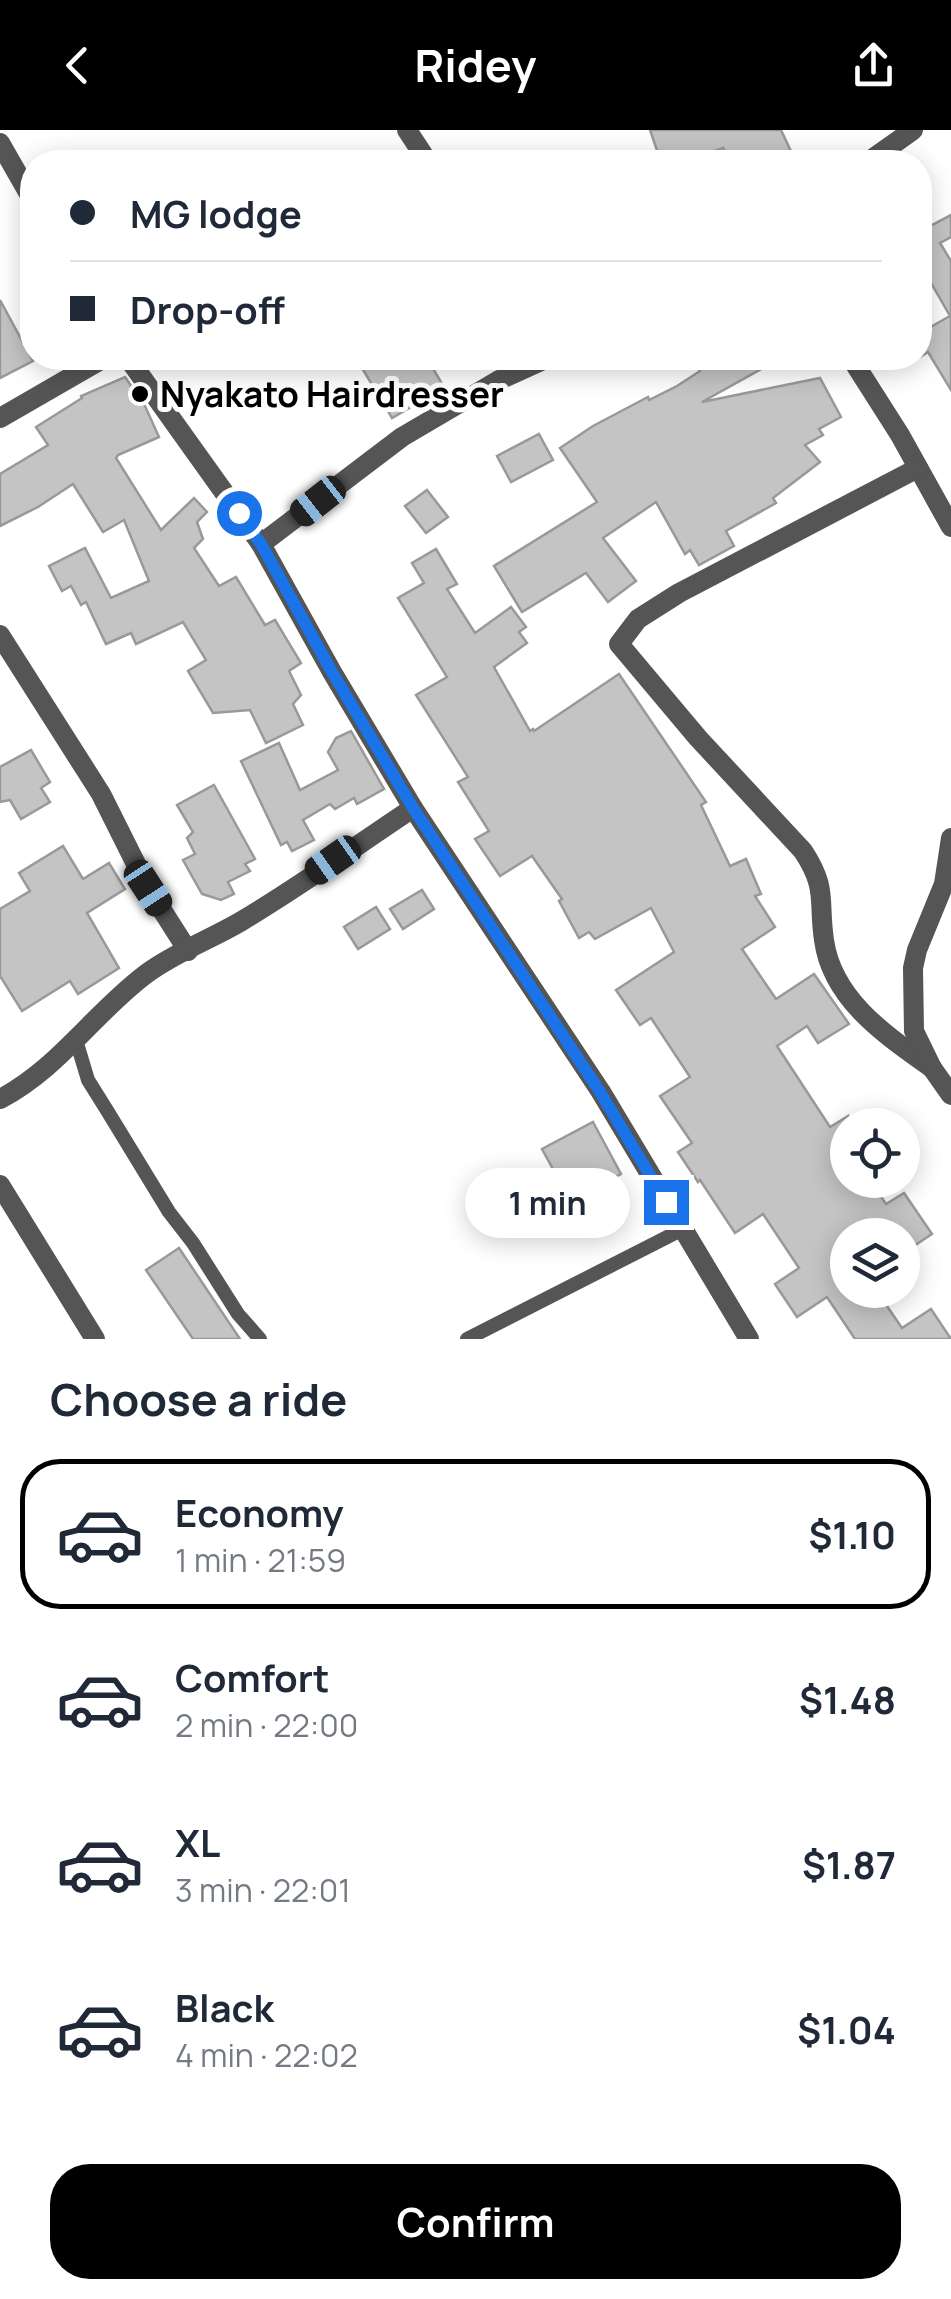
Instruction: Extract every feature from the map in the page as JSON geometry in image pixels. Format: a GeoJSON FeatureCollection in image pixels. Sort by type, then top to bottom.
{"type":"FeatureCollection","features":[{"type":"Feature","properties":{"kind":"street"},"geometry":{"type":"LineString","coordinates":[[885,150],[913,130]]}},
{"type":"Feature","properties":{"kind":"street"},"geometry":{"type":"LineString","coordinates":[[0,143],[20,178]]}},
{"type":"Feature","properties":{"kind":"street"},"geometry":{"type":"LineString","coordinates":[[0,418],[83,370]]}},
{"type":"Feature","properties":{"kind":"street"},"geometry":{"type":"LineString","coordinates":[[137,370],[261,544],[413,808],[600,1092],[744,1337]]}},
{"type":"Feature","properties":{"kind":"street"},"geometry":{"type":"LineString","coordinates":[[261,544],[402,436],[521,370]]}},
{"type":"Feature","properties":{"kind":"street"},"geometry":{"type":"LineString","coordinates":[[858,370],[951,527]]}},
{"type":"Feature","properties":{"kind":"street"},"geometry":{"type":"LineString","coordinates":[[918,468],[680,593],[638,619],[619,644],[698,738],[803,851],[820,883],[823,937],[837,978],[859,1009],[885,1035],[932,1068]]}},
{"type":"Feature","properties":{"kind":"street"},"geometry":{"type":"LineString","coordinates":[[0,635],[100,794],[148,888],[188,950]]}},
{"type":"Feature","properties":{"kind":"street"},"geometry":{"type":"LineString","coordinates":[[0,1099],[40,1072],[125,990],[158,965],[278,899],[413,808]]}},
{"type":"Feature","properties":{"kind":"street"},"geometry":{"type":"LineString","coordinates":[[951,838],[944,884],[913,968],[914,1031],[951,1095]]}},
{"type":"Feature","properties":{"kind":"street"},"geometry":{"type":"LineString","coordinates":[[0,1185],[96,1339]]}},
{"type":"Feature","properties":{"kind":"lane"},"geometry":{"type":"LineString","coordinates":[[76,1040],[88,1080],[118,1129],[238,1314],[260,1339]]}},
{"type":"Feature","properties":{"kind":"lane"},"geometry":{"type":"LineString","coordinates":[[467,1339],[683,1230]]}},
{"type":"Feature","properties":{"kind":"building"},"geometry":{"type":"Polygon","coordinates":[[[650,130],[781,130],[790,150],[723,148],[657,150],[650,130]]]}},
{"type":"Feature","properties":{"kind":"building"},"geometry":{"type":"Polygon","coordinates":[[[951,215],[951,237],[940,243],[951,261],[951,390],[932,359],[932,326],[950,316],[932,285],[932,225],[951,215]]]}},
{"type":"Feature","properties":{"kind":"building"},"geometry":{"type":"Polygon","coordinates":[[[0,300],[20,337],[20,368],[0,378],[0,300]]]}},
{"type":"Feature","properties":{"kind":"building"},"geometry":{"type":"Polygon","coordinates":[[[363,370],[434,370],[448,394],[422,409],[418,403],[392,418],[363,370]]]}},
{"type":"Feature","properties":{"kind":"building"},"geometry":{"type":"Polygon","coordinates":[[[759,370],[702,402],[820,378],[841,417],[819,429],[823,435],[805,445],[820,462],[773,498],[776,503],[726,531],[734,546],[699,565],[690,550],[685,554],[656,502],[603,538],[636,581],[608,602],[586,573],[522,612],[494,566],[597,502],[560,448],[593,426],[700,371],[759,370]]]}},
{"type":"Feature","properties":{"kind":"building"},"geometry":{"type":"Polygon","coordinates":[[[125,377],[145,406],[159,437],[116,458],[161,530],[194,498],[207,512],[197,522],[203,539],[194,548],[219,586],[236,577],[265,625],[275,620],[301,663],[289,671],[301,695],[293,704],[303,725],[266,743],[250,710],[213,713],[188,671],[206,660],[183,622],[136,644],[131,633],[106,644],[86,602],[81,605],[71,586],[62,591],[49,566],[85,548],[111,598],[149,581],[124,520],[103,532],[73,484],[0,526],[0,474],[48,445],[36,427],[81,396],[125,377]]]}},
{"type":"Feature","properties":{"kind":"building"},"geometry":{"type":"Polygon","coordinates":[[[539,434],[553,460],[511,482],[497,456],[539,434]]]}},
{"type":"Feature","properties":{"kind":"building"},"geometry":{"type":"Polygon","coordinates":[[[427,490],[448,517],[426,533],[405,506],[427,490]]]}},
{"type":"Feature","properties":{"kind":"building"},"geometry":{"type":"Polygon","coordinates":[[[436,549],[457,584],[447,589],[475,633],[511,607],[526,627],[519,632],[527,643],[494,667],[530,731],[619,674],[706,802],[701,805],[730,866],[746,859],[761,894],[755,896],[775,927],[742,949],[776,999],[814,974],[849,1024],[818,1043],[807,1026],[777,1046],[830,1127],[830,1198],[882,1198],[886,1204],[896,1198],[907,1198],[932,1234],[920,1242],[920,1218],[830,1218],[830,1302],[827,1297],[797,1317],[775,1284],[799,1268],[763,1214],[735,1233],[678,1152],[692,1143],[660,1096],[690,1077],[651,1018],[640,1025],[616,990],[674,952],[651,908],[595,939],[589,932],[579,938],[559,901],[562,899],[532,856],[500,876],[475,839],[489,831],[458,782],[468,777],[416,695],[447,677],[398,598],[424,583],[412,563],[436,549]]]}},
{"type":"Feature","properties":{"kind":"building"},"geometry":{"type":"Polygon","coordinates":[[[351,731],[384,789],[357,804],[354,798],[335,809],[330,804],[303,820],[314,840],[292,851],[287,842],[281,845],[241,761],[279,743],[300,790],[338,770],[328,752],[336,738],[351,731]]]}},
{"type":"Feature","properties":{"kind":"building"},"geometry":{"type":"Polygon","coordinates":[[[31,750],[50,782],[41,788],[50,802],[21,819],[10,800],[0,802],[0,767],[31,750]]]}},
{"type":"Feature","properties":{"kind":"building"},"geometry":{"type":"Polygon","coordinates":[[[214,785],[255,859],[245,864],[250,871],[228,882],[234,894],[221,900],[202,894],[183,860],[195,854],[187,838],[193,832],[177,805],[214,785]]]}},
{"type":"Feature","properties":{"kind":"building"},"geometry":{"type":"Polygon","coordinates":[[[63,846],[83,879],[109,863],[125,889],[87,913],[119,968],[78,994],[70,981],[22,1011],[0,976],[0,909],[30,891],[19,873],[63,846]]]}},
{"type":"Feature","properties":{"kind":"building"},"geometry":{"type":"Polygon","coordinates":[[[422,890],[434,909],[403,929],[390,909],[422,890]]]}},
{"type":"Feature","properties":{"kind":"building"},"geometry":{"type":"Polygon","coordinates":[[[376,907],[390,929],[358,949],[344,927],[376,907]]]}},
{"type":"Feature","properties":{"kind":"building"},"geometry":{"type":"Polygon","coordinates":[[[593,1122],[621,1174],[588,1192],[601,1218],[584,1226],[542,1149],[593,1122]]]}},
{"type":"Feature","properties":{"kind":"building"},"geometry":{"type":"Polygon","coordinates":[[[179,1248],[240,1339],[193,1339],[146,1270],[179,1248]]]}},
{"type":"Feature","properties":{"kind":"building"},"geometry":{"type":"Polygon","coordinates":[[[834,1308],[888,1308],[902,1328],[931,1309],[951,1339],[855,1339],[834,1308]]]}},
{"type":"Feature","properties":{"kind":"place","name":"Nyakato Hairdresser"},"geometry":{"type":"Point","coordinates":[140,394]}},
{"type":"Feature","properties":{"kind":"route"},"geometry":{"type":"LineString","coordinates":[[239,513],[261,544],[413,808],[600,1092],[666,1202]]}}]}
